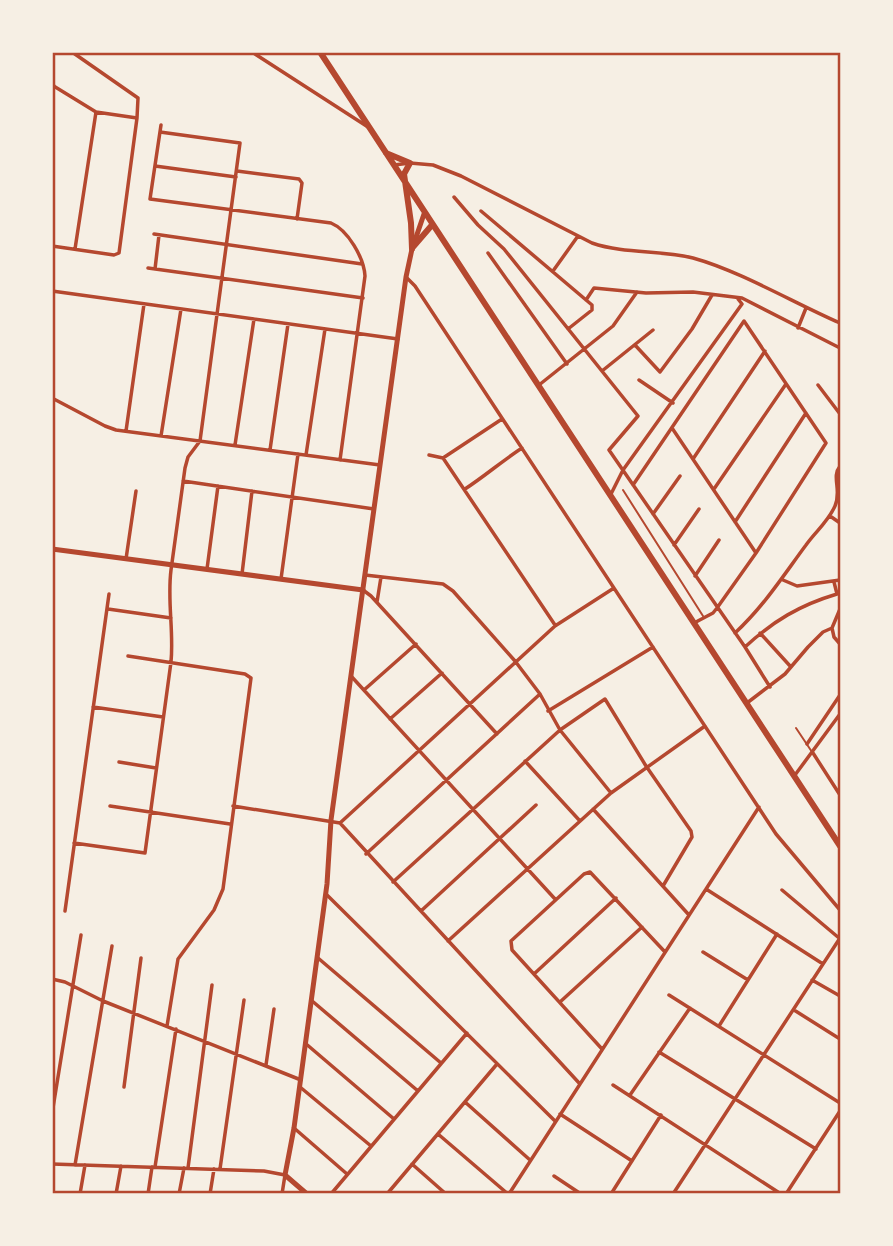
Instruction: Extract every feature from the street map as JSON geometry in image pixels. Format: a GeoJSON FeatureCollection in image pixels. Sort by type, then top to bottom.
{"type":"FeatureCollection","features":[{"type":"Feature","properties":{"kind":"main road"},"geometry":{"type":"LineString","coordinates":[[320,52],[841,846]]}},
{"type":"Feature","properties":{"kind":"main road"},"geometry":{"type":"LineString","coordinates":[[385,152],[410,163],[404,174],[412,249]]}},
{"type":"Feature","properties":{"kind":"main road"},"geometry":{"type":"LineString","coordinates":[[307,1194],[285,1175],[294,1128],[325,893],[331,820],[406,278],[424,214]]}},
{"type":"Feature","properties":{"kind":"main road"},"geometry":{"type":"LineString","coordinates":[[412,249],[432,225]]}},
{"type":"Feature","properties":{"kind":"main road"},"geometry":{"type":"LineString","coordinates":[[52,549],[363,590]]}},
{"type":"Feature","properties":{"kind":"street"},"geometry":{"type":"LineString","coordinates":[[52,246],[119,253],[137,118],[138,98],[72,52]]}},
{"type":"Feature","properties":{"kind":"street"},"geometry":{"type":"LineString","coordinates":[[252,52],[369,128]]}},
{"type":"Feature","properties":{"kind":"street"},"geometry":{"type":"LineString","coordinates":[[52,94],[53,86],[96,112],[137,118]]}},
{"type":"Feature","properties":{"kind":"street"},"geometry":{"type":"LineString","coordinates":[[75,249],[96,112]]}},
{"type":"Feature","properties":{"kind":"street"},"geometry":{"type":"LineString","coordinates":[[161,125],[150,199],[331,223],[340,227],[362,264],[365,276],[363,299],[340,460]]}},
{"type":"Feature","properties":{"kind":"street"},"geometry":{"type":"LineString","coordinates":[[74,843],[145,853],[172,662],[169,587],[183,481],[188,457],[200,441],[236,177],[240,142],[160,132]]}},
{"type":"Feature","properties":{"kind":"street"},"geometry":{"type":"LineString","coordinates":[[394,166],[410,163],[433,165],[461,176],[607,248],[670,253],[705,262],[841,323]]}},
{"type":"Feature","properties":{"kind":"street"},"geometry":{"type":"LineString","coordinates":[[155,166],[236,177]]}},
{"type":"Feature","properties":{"kind":"street"},"geometry":{"type":"LineString","coordinates":[[236,171],[299,179],[302,185],[297,219]]}},
{"type":"Feature","properties":{"kind":"street"},"geometry":{"type":"LineString","coordinates":[[454,197],[478,225],[504,249],[638,416],[609,450],[770,687]]}},
{"type":"Feature","properties":{"kind":"street"},"geometry":{"type":"LineString","coordinates":[[481,211],[553,271],[593,309],[568,329]]}},
{"type":"Feature","properties":{"kind":"street"},"geometry":{"type":"LineString","coordinates":[[155,269],[157,235],[362,264]]}},
{"type":"Feature","properties":{"kind":"street"},"geometry":{"type":"LineString","coordinates":[[553,271],[578,236]]}},
{"type":"Feature","properties":{"kind":"street"},"geometry":{"type":"LineString","coordinates":[[488,253],[567,364]]}},
{"type":"Feature","properties":{"kind":"street"},"geometry":{"type":"LineString","coordinates":[[148,268],[363,299]]}},
{"type":"Feature","properties":{"kind":"street"},"geometry":{"type":"LineString","coordinates":[[406,278],[415,286],[776,834],[841,910]]}},
{"type":"Feature","properties":{"kind":"street"},"geometry":{"type":"LineString","coordinates":[[586,300],[594,288],[682,292],[737,298],[755,303],[798,328],[841,348]]}},
{"type":"Feature","properties":{"kind":"street"},"geometry":{"type":"LineString","coordinates":[[52,291],[398,339]]}},
{"type":"Feature","properties":{"kind":"street"},"geometry":{"type":"LineString","coordinates":[[538,386],[613,326],[637,292]]}},
{"type":"Feature","properties":{"kind":"street"},"geometry":{"type":"LineString","coordinates":[[635,345],[660,373],[692,329],[712,295]]}},
{"type":"Feature","properties":{"kind":"street"},"geometry":{"type":"LineString","coordinates":[[610,496],[623,470],[741,304],[737,298]]}},
{"type":"Feature","properties":{"kind":"street"},"geometry":{"type":"LineString","coordinates":[[126,431],[144,304]]}},
{"type":"Feature","properties":{"kind":"street"},"geometry":{"type":"LineString","coordinates":[[798,328],[806,308]]}},
{"type":"Feature","properties":{"kind":"street"},"geometry":{"type":"LineString","coordinates":[[161,436],[181,309]]}},
{"type":"Feature","properties":{"kind":"street"},"geometry":{"type":"LineString","coordinates":[[235,446],[254,319]]}},
{"type":"Feature","properties":{"kind":"street"},"geometry":{"type":"LineString","coordinates":[[633,485],[744,321],[827,443],[717,608],[694,623]]}},
{"type":"Feature","properties":{"kind":"street"},"geometry":{"type":"LineString","coordinates":[[270,450],[288,324]]}},
{"type":"Feature","properties":{"kind":"street"},"geometry":{"type":"LineString","coordinates":[[306,455],[325,329]]}},
{"type":"Feature","properties":{"kind":"street"},"geometry":{"type":"LineString","coordinates":[[602,372],[653,330]]}},
{"type":"Feature","properties":{"kind":"street"},"geometry":{"type":"LineString","coordinates":[[693,459],[765,351]]}},
{"type":"Feature","properties":{"kind":"street"},"geometry":{"type":"LineString","coordinates":[[639,380],[673,403]]}},
{"type":"Feature","properties":{"kind":"street"},"geometry":{"type":"LineString","coordinates":[[714,489],[786,383]]}},
{"type":"Feature","properties":{"kind":"street"},"geometry":{"type":"LineString","coordinates":[[818,385],[841,414]]}},
{"type":"Feature","properties":{"kind":"street"},"geometry":{"type":"LineString","coordinates":[[52,398],[116,430],[380,465]]}},
{"type":"Feature","properties":{"kind":"street"},"geometry":{"type":"LineString","coordinates":[[735,522],[806,412]]}},
{"type":"Feature","properties":{"kind":"street"},"geometry":{"type":"LineString","coordinates":[[443,458],[502,418]]}},
{"type":"Feature","properties":{"kind":"street"},"geometry":{"type":"LineString","coordinates":[[672,428],[756,553]]}},
{"type":"Feature","properties":{"kind":"street"},"geometry":{"type":"LineString","coordinates":[[465,489],[522,448]]}},
{"type":"Feature","properties":{"kind":"street"},"geometry":{"type":"LineString","coordinates":[[281,579],[298,454]]}},
{"type":"Feature","properties":{"kind":"street"},"geometry":{"type":"LineString","coordinates":[[429,455],[443,458],[555,626]]}},
{"type":"Feature","properties":{"kind":"street"},"geometry":{"type":"LineString","coordinates":[[735,633],[783,580],[807,543],[830,516],[839,494],[836,478],[840,466]]}},
{"type":"Feature","properties":{"kind":"street"},"geometry":{"type":"LineString","coordinates":[[653,514],[680,476]]}},
{"type":"Feature","properties":{"kind":"street"},"geometry":{"type":"LineString","coordinates":[[183,481],[374,509]]}},
{"type":"Feature","properties":{"kind":"street"},"geometry":{"type":"LineString","coordinates":[[207,569],[218,486]]}},
{"type":"Feature","properties":{"kind":"street"},"geometry":{"type":"LineString","coordinates":[[126,559],[136,491]]}},
{"type":"Feature","properties":{"kind":"street"},"geometry":{"type":"LineString","coordinates":[[242,574],[252,491]]}},
{"type":"Feature","properties":{"kind":"street"},"geometry":{"type":"LineString","coordinates":[[674,545],[699,509]]}},
{"type":"Feature","properties":{"kind":"street"},"geometry":{"type":"LineString","coordinates":[[830,516],[841,523]]}},
{"type":"Feature","properties":{"kind":"street"},"geometry":{"type":"LineString","coordinates":[[695,576],[719,540]]}},
{"type":"Feature","properties":{"kind":"street"},"geometry":{"type":"LineString","coordinates":[[365,575],[443,584],[453,590],[540,694],[560,730],[611,793]]}},
{"type":"Feature","properties":{"kind":"street"},"geometry":{"type":"LineString","coordinates":[[377,602],[380,577]]}},
{"type":"Feature","properties":{"kind":"street"},"geometry":{"type":"LineString","coordinates":[[783,580],[797,586],[841,580]]}},
{"type":"Feature","properties":{"kind":"street"},"geometry":{"type":"LineString","coordinates":[[745,647],[796,608],[837,594],[834,582]]}},
{"type":"Feature","properties":{"kind":"street"},"geometry":{"type":"LineString","coordinates":[[340,822],[555,626],[614,588]]}},
{"type":"Feature","properties":{"kind":"street"},"geometry":{"type":"LineString","coordinates":[[363,590],[497,734]]}},
{"type":"Feature","properties":{"kind":"street"},"geometry":{"type":"LineString","coordinates":[[65,911],[109,594]]}},
{"type":"Feature","properties":{"kind":"street"},"geometry":{"type":"LineString","coordinates":[[107,609],[172,618]]}},
{"type":"Feature","properties":{"kind":"street"},"geometry":{"type":"LineString","coordinates":[[841,609],[832,628],[834,638],[841,644]]}},
{"type":"Feature","properties":{"kind":"street"},"geometry":{"type":"LineString","coordinates":[[747,703],[770,687],[823,632],[832,628]]}},
{"type":"Feature","properties":{"kind":"street"},"geometry":{"type":"LineString","coordinates":[[760,633],[791,667]]}},
{"type":"Feature","properties":{"kind":"street"},"geometry":{"type":"LineString","coordinates":[[364,690],[416,645]]}},
{"type":"Feature","properties":{"kind":"street"},"geometry":{"type":"LineString","coordinates":[[548,711],[653,647]]}},
{"type":"Feature","properties":{"kind":"street"},"geometry":{"type":"LineString","coordinates":[[128,656],[245,674],[251,678],[219,901],[178,959],[167,1026]]}},
{"type":"Feature","properties":{"kind":"street"},"geometry":{"type":"LineString","coordinates":[[390,719],[442,673]]}},
{"type":"Feature","properties":{"kind":"street"},"geometry":{"type":"LineString","coordinates":[[351,676],[555,900]]}},
{"type":"Feature","properties":{"kind":"street"},"geometry":{"type":"LineString","coordinates":[[366,853],[540,694]]}},
{"type":"Feature","properties":{"kind":"street"},"geometry":{"type":"LineString","coordinates":[[807,744],[841,695]]}},
{"type":"Feature","properties":{"kind":"street"},"geometry":{"type":"LineString","coordinates":[[393,882],[560,730],[605,699],[692,837],[663,886]]}},
{"type":"Feature","properties":{"kind":"street"},"geometry":{"type":"LineString","coordinates":[[93,707],[163,717]]}},
{"type":"Feature","properties":{"kind":"street"},"geometry":{"type":"LineString","coordinates":[[795,775],[841,714]]}},
{"type":"Feature","properties":{"kind":"street"},"geometry":{"type":"LineString","coordinates":[[448,941],[611,793],[705,726]]}},
{"type":"Feature","properties":{"kind":"street"},"geometry":{"type":"LineString","coordinates":[[813,753],[841,795]]}},
{"type":"Feature","properties":{"kind":"street"},"geometry":{"type":"LineString","coordinates":[[525,761],[580,821]]}},
{"type":"Feature","properties":{"kind":"street"},"geometry":{"type":"LineString","coordinates":[[119,762],[156,768]]}},
{"type":"Feature","properties":{"kind":"street"},"geometry":{"type":"LineString","coordinates":[[836,787],[841,780]]}},
{"type":"Feature","properties":{"kind":"street"},"geometry":{"type":"LineString","coordinates":[[421,911],[536,805]]}},
{"type":"Feature","properties":{"kind":"street"},"geometry":{"type":"LineString","coordinates":[[110,806],[230,824]]}},
{"type":"Feature","properties":{"kind":"street"},"geometry":{"type":"LineString","coordinates":[[233,806],[340,822],[580,1084]]}},
{"type":"Feature","properties":{"kind":"street"},"geometry":{"type":"LineString","coordinates":[[438,1134],[508,1194],[759,807]]}},
{"type":"Feature","properties":{"kind":"street"},"geometry":{"type":"LineString","coordinates":[[593,809],[689,915]]}},
{"type":"Feature","properties":{"kind":"street"},"geometry":{"type":"LineString","coordinates":[[602,1049],[510,945],[512,940],[584,874],[590,872],[665,952]]}},
{"type":"Feature","properties":{"kind":"street"},"geometry":{"type":"LineString","coordinates":[[705,889],[823,964]]}},
{"type":"Feature","properties":{"kind":"street"},"geometry":{"type":"LineString","coordinates":[[673,1194],[840,938],[782,890]]}},
{"type":"Feature","properties":{"kind":"street"},"geometry":{"type":"LineString","coordinates":[[325,893],[556,1121]]}},
{"type":"Feature","properties":{"kind":"street"},"geometry":{"type":"LineString","coordinates":[[534,974],[616,898]]}},
{"type":"Feature","properties":{"kind":"street"},"geometry":{"type":"LineString","coordinates":[[560,1002],[642,927]]}},
{"type":"Feature","properties":{"kind":"street"},"geometry":{"type":"LineString","coordinates":[[52,1114],[81,934]]}},
{"type":"Feature","properties":{"kind":"street"},"geometry":{"type":"LineString","coordinates":[[719,1026],[777,934]]}},
{"type":"Feature","properties":{"kind":"street"},"geometry":{"type":"LineString","coordinates":[[75,1165],[112,946]]}},
{"type":"Feature","properties":{"kind":"street"},"geometry":{"type":"LineString","coordinates":[[704,952],[748,979]]}},
{"type":"Feature","properties":{"kind":"street"},"geometry":{"type":"LineString","coordinates":[[317,957],[441,1063]]}},
{"type":"Feature","properties":{"kind":"street"},"geometry":{"type":"LineString","coordinates":[[124,1087],[141,958]]}},
{"type":"Feature","properties":{"kind":"street"},"geometry":{"type":"LineString","coordinates":[[52,979],[266,1065],[300,1083],[371,1146]]}},
{"type":"Feature","properties":{"kind":"street"},"geometry":{"type":"LineString","coordinates":[[812,979],[841,996]]}},
{"type":"Feature","properties":{"kind":"street"},"geometry":{"type":"LineString","coordinates":[[179,1194],[186,1168],[212,985]]}},
{"type":"Feature","properties":{"kind":"street"},"geometry":{"type":"LineString","coordinates":[[669,995],[841,1103]]}},
{"type":"Feature","properties":{"kind":"street"},"geometry":{"type":"LineString","coordinates":[[220,1169],[244,1000]]}},
{"type":"Feature","properties":{"kind":"street"},"geometry":{"type":"LineString","coordinates":[[311,1000],[418,1091]]}},
{"type":"Feature","properties":{"kind":"street"},"geometry":{"type":"LineString","coordinates":[[630,1095],[690,1008]]}},
{"type":"Feature","properties":{"kind":"street"},"geometry":{"type":"LineString","coordinates":[[266,1065],[274,1009]]}},
{"type":"Feature","properties":{"kind":"street"},"geometry":{"type":"LineString","coordinates":[[794,1010],[841,1039]]}},
{"type":"Feature","properties":{"kind":"street"},"geometry":{"type":"LineString","coordinates":[[148,1194],[176,1029]]}},
{"type":"Feature","properties":{"kind":"street"},"geometry":{"type":"LineString","coordinates":[[331,1194],[467,1033]]}},
{"type":"Feature","properties":{"kind":"street"},"geometry":{"type":"LineString","coordinates":[[305,1043],[394,1119]]}},
{"type":"Feature","properties":{"kind":"street"},"geometry":{"type":"LineString","coordinates":[[659,1052],[816,1149]]}},
{"type":"Feature","properties":{"kind":"street"},"geometry":{"type":"LineString","coordinates":[[387,1194],[498,1064]]}},
{"type":"Feature","properties":{"kind":"street"},"geometry":{"type":"LineString","coordinates":[[613,1085],[781,1194]]}},
{"type":"Feature","properties":{"kind":"street"},"geometry":{"type":"LineString","coordinates":[[465,1102],[530,1160]]}},
{"type":"Feature","properties":{"kind":"street"},"geometry":{"type":"LineString","coordinates":[[786,1194],[841,1111]]}},
{"type":"Feature","properties":{"kind":"street"},"geometry":{"type":"LineString","coordinates":[[560,1114],[632,1161]]}},
{"type":"Feature","properties":{"kind":"street"},"geometry":{"type":"LineString","coordinates":[[611,1194],[661,1115]]}},
{"type":"Feature","properties":{"kind":"street"},"geometry":{"type":"LineString","coordinates":[[294,1128],[347,1174]]}},
{"type":"Feature","properties":{"kind":"street"},"geometry":{"type":"LineString","coordinates":[[52,1164],[264,1171],[285,1175],[282,1194]]}},
{"type":"Feature","properties":{"kind":"street"},"geometry":{"type":"LineString","coordinates":[[412,1164],[446,1194]]}},
{"type":"Feature","properties":{"kind":"street"},"geometry":{"type":"LineString","coordinates":[[80,1194],[85,1165]]}},
{"type":"Feature","properties":{"kind":"street"},"geometry":{"type":"LineString","coordinates":[[116,1194],[121,1166]]}},
{"type":"Feature","properties":{"kind":"street"},"geometry":{"type":"LineString","coordinates":[[209,1194],[214,1169]]}},
{"type":"Feature","properties":{"kind":"street"},"geometry":{"type":"LineString","coordinates":[[554,1177],[582,1194]]}},
{"type":"Feature","properties":{"kind":"street"},"geometry":{"type":"LineString","coordinates":[[567,1194],[571,1187]]}},
{"type":"Feature","properties":{"kind":"lane"},"geometry":{"type":"LineString","coordinates":[[623,490],[705,618]]}},
{"type":"Feature","properties":{"kind":"lane"},"geometry":{"type":"LineString","coordinates":[[796,728],[813,753]]}}]}
